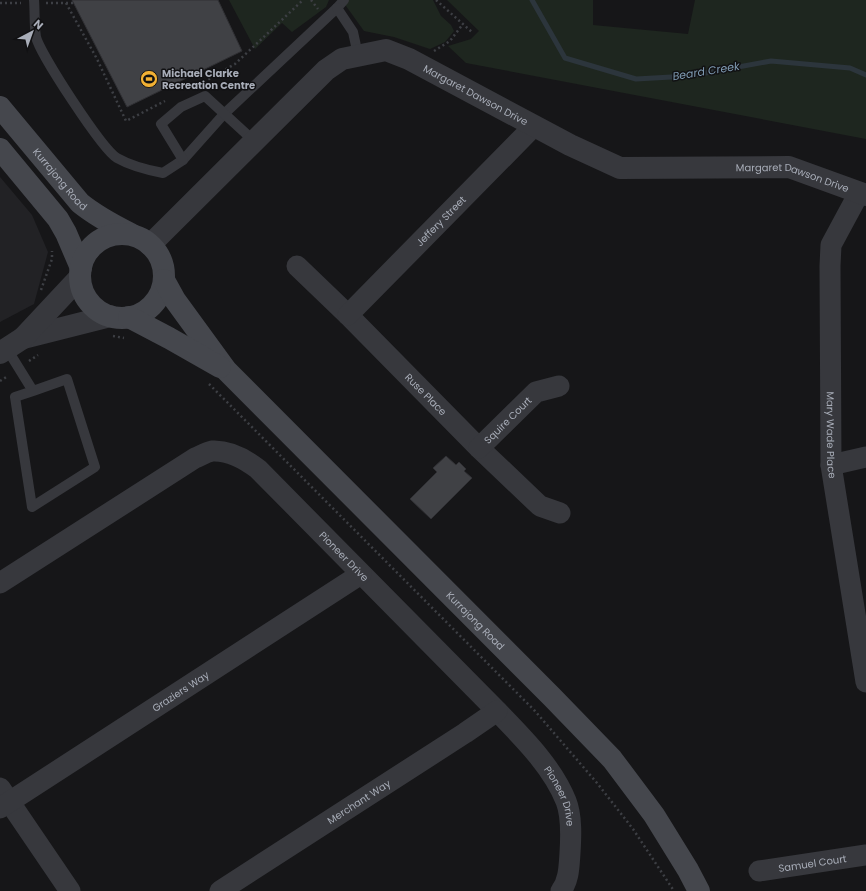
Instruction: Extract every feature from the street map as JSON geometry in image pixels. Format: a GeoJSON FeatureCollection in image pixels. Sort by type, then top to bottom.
{"type":"FeatureCollection","features":[{"type":"Feature","properties":{"kind":"main road","name":"Kurrajong Road"},"geometry":{"type":"LineString","coordinates":[[0,107],[80,203],[104,220],[142,240]]}},
{"type":"Feature","properties":{"kind":"main road"},"geometry":{"type":"LineString","coordinates":[[0,149],[58,219],[66,233],[80,273],[82,290],[89,301],[98,310],[162,334],[226,370]]}},
{"type":"Feature","properties":{"kind":"main road"},"geometry":{"type":"LineString","coordinates":[[80,273],[84,257],[91,247],[110,235],[122,234],[142,240],[158,253],[162,264],[164,280],[162,291],[149,309],[139,314],[119,317]]}},
{"type":"Feature","properties":{"kind":"main road"},"geometry":{"type":"LineString","coordinates":[[164,280],[175,300],[226,370]]}},
{"type":"Feature","properties":{"kind":"main road","name":"Kurrajong Road"},"geometry":{"type":"LineString","coordinates":[[226,370],[612,759],[654,816],[688,870],[699,891]]}},
{"type":"Feature","properties":{"kind":"street","name":"Margaret Dawson Drive"},"geometry":{"type":"LineString","coordinates":[[142,240],[254,142],[326,70],[342,59],[386,50],[409,59],[570,145],[620,168],[789,167],[863,194]]}},
{"type":"Feature","properties":{"kind":"street","name":"Jeffery Street"},"geometry":{"type":"LineString","coordinates":[[348,315],[534,126]]}},
{"type":"Feature","properties":{"kind":"street","name":"Mary Wade Place"},"geometry":{"type":"LineString","coordinates":[[863,194],[831,245],[831,465],[866,682]]}},
{"type":"Feature","properties":{"kind":"street","name":"Ruse Place"},"geometry":{"type":"LineString","coordinates":[[297,266],[348,315],[479,448],[540,506],[560,514]]}},
{"type":"Feature","properties":{"kind":"street"},"geometry":{"type":"LineString","coordinates":[[10,347],[80,273]]}},
{"type":"Feature","properties":{"kind":"street"},"geometry":{"type":"LineString","coordinates":[[10,347],[119,317]]}},
{"type":"Feature","properties":{"kind":"street","name":"Squire Court"},"geometry":{"type":"LineString","coordinates":[[479,448],[536,392],[559,386]]}},
{"type":"Feature","properties":{"kind":"street","name":"Pioneer Drive"},"geometry":{"type":"LineString","coordinates":[[0,583],[195,458],[211,451],[225,452],[244,459],[258,469],[522,737],[546,766],[558,784],[566,802],[570,821],[571,842],[568,877],[561,891]]}},
{"type":"Feature","properties":{"kind":"street"},"geometry":{"type":"LineString","coordinates":[[831,465],[866,457]]}},
{"type":"Feature","properties":{"kind":"street","name":"Graziers Way"},"geometry":{"type":"LineString","coordinates":[[3,799],[361,574]]}},
{"type":"Feature","properties":{"kind":"street","name":"Merchant Way"},"geometry":{"type":"LineString","coordinates":[[220,891],[465,733],[496,711]]}},
{"type":"Feature","properties":{"kind":"street"},"geometry":{"type":"LineString","coordinates":[[3,799],[70,891]]}},
{"type":"Feature","properties":{"kind":"street","name":"Samuel Court"},"geometry":{"type":"LineString","coordinates":[[758,871],[866,855]]}},
{"type":"Feature","properties":{"kind":"lane"},"geometry":{"type":"LineString","coordinates":[[34,0],[36,37],[50,65],[97,136],[116,157],[144,169],[163,173],[183,160],[224,114],[341,4],[353,32],[358,55]]}},
{"type":"Feature","properties":{"kind":"lane"},"geometry":{"type":"LineString","coordinates":[[183,160],[161,124],[181,107],[205,96],[254,142]]}},
{"type":"Feature","properties":{"kind":"lane"},"geometry":{"type":"LineString","coordinates":[[10,347],[19,368],[33,390]]}},
{"type":"Feature","properties":{"kind":"lane"},"geometry":{"type":"LineString","coordinates":[[67,379],[95,467],[32,507],[15,396],[33,390],[67,379]]}},
{"type":"Feature","properties":{"kind":"path"},"geometry":{"type":"LineString","coordinates":[[200,84],[235,64],[303,0]]}},
{"type":"Feature","properties":{"kind":"path"},"geometry":{"type":"LineString","coordinates":[[436,0],[473,33]]}},
{"type":"Feature","properties":{"kind":"path"},"geometry":{"type":"LineString","coordinates":[[66,3],[97,59],[126,121],[167,100]]}},
{"type":"Feature","properties":{"kind":"path"},"geometry":{"type":"LineString","coordinates":[[40,291],[52,258],[51,247]]}},
{"type":"Feature","properties":{"kind":"path"},"geometry":{"type":"LineString","coordinates":[[0,381],[43,352]]}},
{"type":"Feature","properties":{"kind":"shaded area"},"geometry":{"type":"Polygon","coordinates":[[[229,0],[329,0],[326,7],[292,32],[282,23],[255,49],[229,0]]]}},
{"type":"Feature","properties":{"kind":"shaded area"},"geometry":{"type":"Polygon","coordinates":[[[339,0],[433,0],[441,16],[451,25],[454,31],[445,42],[430,49],[394,37],[364,31],[346,6],[339,0]]]}},
{"type":"Feature","properties":{"kind":"shaded area"},"geometry":{"type":"Polygon","coordinates":[[[447,0],[593,0],[593,25],[688,34],[695,0],[866,0],[866,139],[466,63],[448,46],[471,39],[479,31],[447,0]]]}},
{"type":"Feature","properties":{"kind":"shaded area"},"geometry":{"type":"Polygon","coordinates":[[[0,177],[32,215],[48,252],[34,304],[0,322],[0,177]]]}},
{"type":"Feature","properties":{"kind":"building","name":"Michael Clarke Recreation Centre"},"geometry":{"type":"Polygon","coordinates":[[[72,0],[218,0],[242,51],[127,107],[72,0]]]}},
{"type":"Feature","properties":{"kind":"building"},"geometry":{"type":"Polygon","coordinates":[[[446,456],[456,465],[459,462],[466,469],[464,471],[472,478],[431,519],[410,499],[437,472],[433,468],[446,456]]]}},
{"type":"Feature","properties":{"kind":"waterway","name":"Beard Creek"},"geometry":{"type":"LineString","coordinates":[[532,0],[565,58],[636,79],[689,76],[771,61],[850,68],[866,75]]}},
{"type":"Feature","properties":{"kind":"place","name":"Michael Clarke Recreation Centre"},"geometry":{"type":"Point","coordinates":[149,79]}}]}
